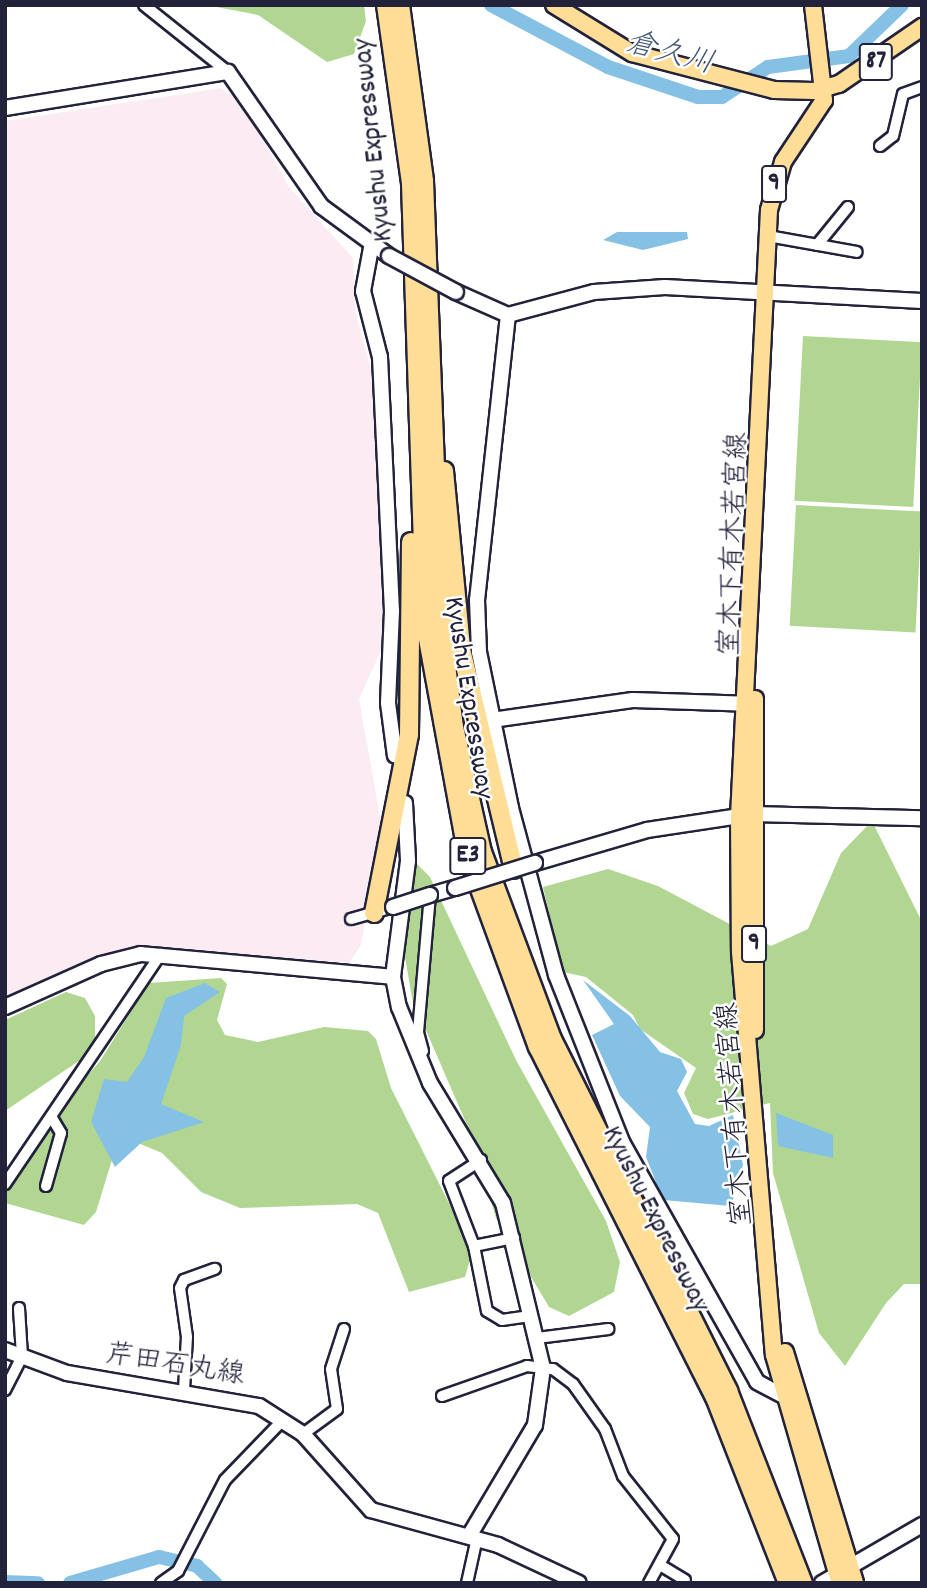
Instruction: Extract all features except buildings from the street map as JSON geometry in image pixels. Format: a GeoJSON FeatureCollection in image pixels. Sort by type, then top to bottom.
{"type":"FeatureCollection","features":[{"type":"Feature","properties":{"kind":"highway","name":"Kyushu Expressway"},"geometry":{"type":"LineString","coordinates":[[386,5],[404,66],[429,297],[441,626],[454,727],[482,852],[536,1003],[728,1391],[803,1583]]}},
{"type":"Feature","properties":{"kind":"highway","name":"Kyushu Expressway"},"geometry":{"type":"LineString","coordinates":[[400,5],[411,184],[426,628],[468,856],[538,1048],[715,1397],[788,1583]]}},
{"type":"Feature","properties":{"kind":"highway"},"geometry":{"type":"LineString","coordinates":[[429,297],[461,649],[513,863]]}},
{"type":"Feature","properties":{"kind":"highway"},"geometry":{"type":"LineString","coordinates":[[373,913],[411,709],[415,328]]}},
{"type":"Feature","properties":{"kind":"main road","name":"87"},"geometry":{"type":"LineString","coordinates":[[554,5],[619,47],[753,87],[825,88],[862,72],[922,27]]}},
{"type":"Feature","properties":{"kind":"main road","name":"室木下有木若宮線"},"geometry":{"type":"LineString","coordinates":[[813,5],[825,88],[814,122],[776,177],[768,236],[746,815],[744,1021],[781,1395],[843,1574],[855,1583]]}},
{"type":"Feature","properties":{"kind":"main road","name":"室木下有木若宮線"},"geometry":{"type":"LineString","coordinates":[[746,815],[755,1019],[781,1329],[793,1393],[843,1574]]}},
{"type":"Feature","properties":{"kind":"street"},"geometry":{"type":"LineString","coordinates":[[144,5],[228,72],[309,192],[371,248],[456,292],[508,315],[594,292],[665,287],[766,295],[922,301]]}},
{"type":"Feature","properties":{"kind":"street"},"geometry":{"type":"LineString","coordinates":[[5,108],[228,72]]}},
{"type":"Feature","properties":{"kind":"street"},"geometry":{"type":"LineString","coordinates":[[880,146],[893,136],[903,94],[922,88]]}},
{"type":"Feature","properties":{"kind":"street"},"geometry":{"type":"LineString","coordinates":[[817,245],[848,207]]}},
{"type":"Feature","properties":{"kind":"street"},"geometry":{"type":"LineString","coordinates":[[768,236],[857,253]]}},
{"type":"Feature","properties":{"kind":"street"},"geometry":{"type":"LineString","coordinates":[[371,248],[363,291],[380,357],[392,600],[388,703],[395,755]]}},
{"type":"Feature","properties":{"kind":"street"},"geometry":{"type":"LineString","coordinates":[[508,315],[477,600],[492,720],[556,975],[622,1142],[757,1382],[763,1391],[781,1395]]}},
{"type":"Feature","properties":{"kind":"street"},"geometry":{"type":"LineString","coordinates":[[492,720],[633,700],[750,704]]}},
{"type":"Feature","properties":{"kind":"street"},"geometry":{"type":"LineString","coordinates":[[405,803],[408,861],[393,977],[407,1039],[430,1083],[482,1160],[514,1238],[543,1368],[535,1425],[473,1537],[467,1583]]}},
{"type":"Feature","properties":{"kind":"street"},"geometry":{"type":"LineString","coordinates":[[351,919],[455,888],[513,863],[535,863],[647,830],[746,815],[922,818]]}},
{"type":"Feature","properties":{"kind":"street"},"geometry":{"type":"LineString","coordinates":[[430,895],[418,1032],[430,1083]]}},
{"type":"Feature","properties":{"kind":"street"},"geometry":{"type":"LineString","coordinates":[[5,1007],[101,964],[161,954],[393,977]]}},
{"type":"Feature","properties":{"kind":"street"},"geometry":{"type":"LineString","coordinates":[[5,1184],[161,954]]}},
{"type":"Feature","properties":{"kind":"street"},"geometry":{"type":"LineString","coordinates":[[46,1186],[61,1133],[52,1118]]}},
{"type":"Feature","properties":{"kind":"street"},"geometry":{"type":"LineString","coordinates":[[482,1160],[449,1181],[474,1246],[487,1311],[502,1320],[532,1316]]}},
{"type":"Feature","properties":{"kind":"street"},"geometry":{"type":"LineString","coordinates":[[474,1246],[514,1238]]}},
{"type":"Feature","properties":{"kind":"street"},"geometry":{"type":"LineString","coordinates":[[184,1390],[187,1337],[180,1288],[184,1280],[215,1269]]}},
{"type":"Feature","properties":{"kind":"street"},"geometry":{"type":"LineString","coordinates":[[5,1390],[23,1356],[19,1308]]}},
{"type":"Feature","properties":{"kind":"street"},"geometry":{"type":"LineString","coordinates":[[303,1434],[337,1409],[331,1369],[344,1329]]}},
{"type":"Feature","properties":{"kind":"street"},"geometry":{"type":"LineString","coordinates":[[537,1338],[608,1329]]}},
{"type":"Feature","properties":{"kind":"street","name":"芹田石丸線"},"geometry":{"type":"LineString","coordinates":[[5,1350],[103,1381],[233,1396],[283,1420],[303,1434],[365,1507],[473,1537],[579,1583]]}},
{"type":"Feature","properties":{"kind":"street"},"geometry":{"type":"LineString","coordinates":[[442,1396],[508,1370],[543,1368],[573,1384],[591,1405],[623,1476],[673,1539],[649,1583]]}},
{"type":"Feature","properties":{"kind":"street"},"geometry":{"type":"LineString","coordinates":[[161,1583],[178,1571],[225,1480],[283,1420]]}},
{"type":"Feature","properties":{"kind":"street"},"geometry":{"type":"LineString","coordinates":[[822,1583],[843,1574],[922,1525]]}},
{"type":"Feature","properties":{"kind":"street"},"geometry":{"type":"LineString","coordinates":[[660,1565],[685,1580]]}},
{"type":"Feature","properties":{"kind":"shaded area"},"geometry":{"type":"Polygon","coordinates":[[[221,88],[245,106],[289,187],[353,258],[355,310],[372,372],[384,644],[359,699],[381,823],[361,945],[349,963],[129,947],[5,1000],[5,121],[221,88]]]}},
{"type":"Feature","properties":{"kind":"green space"},"geometry":{"type":"Polygon","coordinates":[[[206,5],[364,5],[366,21],[354,54],[327,62],[258,15],[206,5]]]}},
{"type":"Feature","properties":{"kind":"green space"},"geometry":{"type":"Polygon","coordinates":[[[803,336],[922,342],[913,507],[794,501],[803,336]]]}},
{"type":"Feature","properties":{"kind":"green space"},"geometry":{"type":"Polygon","coordinates":[[[796,505],[922,512],[915,632],[790,626],[796,505]]]}},
{"type":"Feature","properties":{"kind":"green space"},"geometry":{"type":"Polygon","coordinates":[[[872,821],[922,922],[922,1284],[904,1284],[886,1303],[845,1366],[819,1333],[773,1173],[770,1103],[708,1119],[693,1114],[684,1093],[696,1068],[640,1029],[633,1015],[586,977],[563,972],[543,887],[608,869],[658,886],[771,946],[808,929],[841,853],[872,821]]]}},
{"type":"Feature","properties":{"kind":"green space"},"geometry":{"type":"Polygon","coordinates":[[[415,862],[430,877],[516,1060],[606,1221],[620,1262],[614,1292],[569,1316],[549,1307],[496,1218],[470,1132],[412,998],[403,945],[408,864],[415,862]]]}},
{"type":"Feature","properties":{"kind":"green space"},"geometry":{"type":"Polygon","coordinates":[[[221,978],[227,984],[217,1020],[225,1035],[258,1042],[324,1027],[368,1031],[376,1039],[391,1088],[464,1233],[471,1256],[465,1277],[409,1292],[378,1213],[357,1204],[240,1208],[201,1192],[162,1153],[133,1141],[115,1150],[96,1212],[84,1225],[5,1203],[6,1171],[100,1061],[149,983],[221,978]]]}},
{"type":"Feature","properties":{"kind":"green space"},"geometry":{"type":"Polygon","coordinates":[[[66,992],[85,998],[95,1016],[95,1050],[5,1111],[5,1020],[66,992]]]}},
{"type":"Feature","properties":{"kind":"water"},"geometry":{"type":"Polygon","coordinates":[[[617,232],[687,232],[688,239],[643,250],[603,240],[617,232]]]}},
{"type":"Feature","properties":{"kind":"water"},"geometry":{"type":"Polygon","coordinates":[[[583,980],[630,1016],[660,1052],[681,1059],[687,1072],[677,1091],[695,1124],[709,1126],[733,1115],[743,1165],[731,1206],[663,1200],[646,1157],[650,1127],[620,1096],[592,1035],[614,1024],[583,980]]]}},
{"type":"Feature","properties":{"kind":"water"},"geometry":{"type":"Polygon","coordinates":[[[205,983],[220,992],[184,1016],[181,1045],[161,1104],[204,1122],[142,1142],[115,1167],[91,1122],[104,1079],[127,1082],[144,1057],[166,998],[205,983]]]}},
{"type":"Feature","properties":{"kind":"water"},"geometry":{"type":"Polygon","coordinates":[[[776,1113],[833,1135],[833,1158],[778,1146],[776,1113]]]}},
{"type":"Feature","properties":{"kind":"waterway","name":"倉久川"},"geometry":{"type":"LineString","coordinates":[[491,5],[608,67],[698,97],[722,97],[768,67],[849,56],[902,5]]}},
{"type":"Feature","properties":{"kind":"waterway"},"geometry":{"type":"LineString","coordinates":[[70,1583],[159,1557],[197,1566],[215,1583]]}},
{"type":"Feature","properties":{"kind":"waterway"},"geometry":{"type":"LineString","coordinates":[[5,1582],[38,1583]]}}]}
